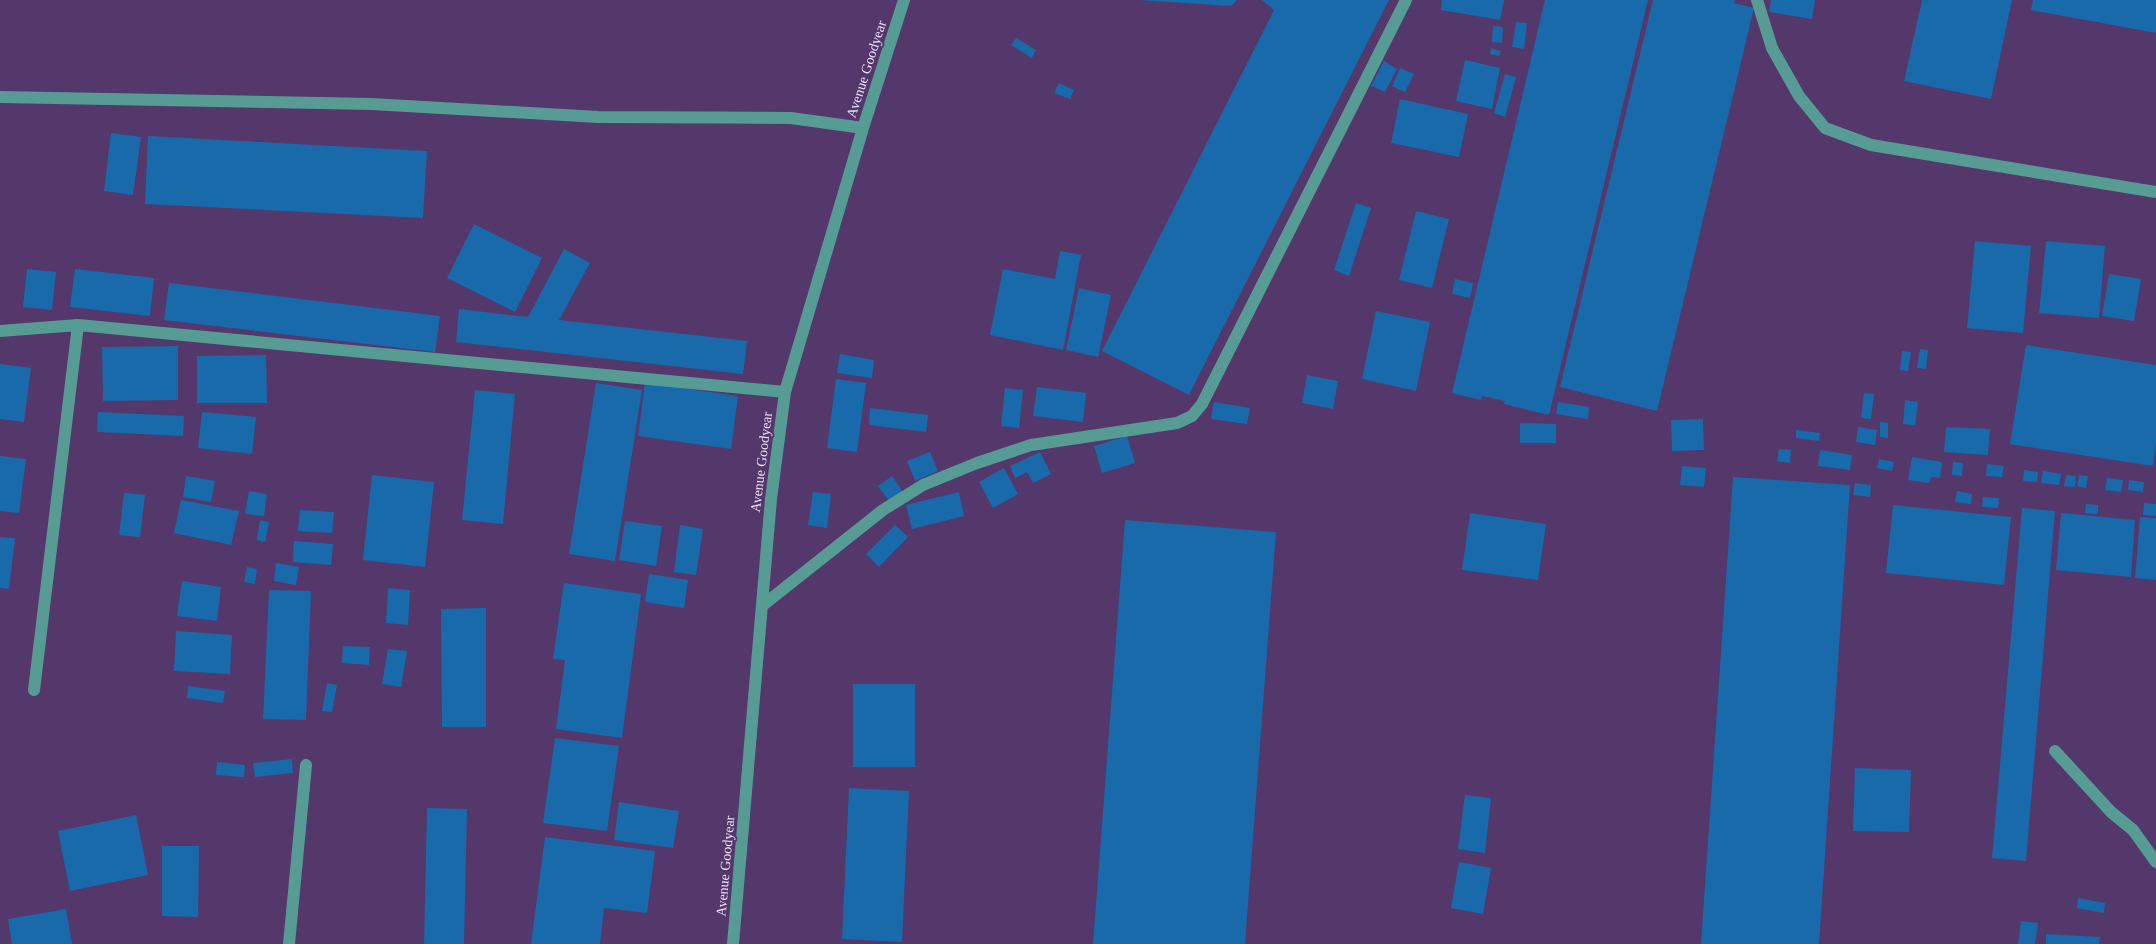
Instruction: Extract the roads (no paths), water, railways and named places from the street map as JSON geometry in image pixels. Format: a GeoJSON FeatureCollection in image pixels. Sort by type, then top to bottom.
{"type":"FeatureCollection","features":[{"type":"Feature","properties":{"kind":"street","name":"Avenue Goodyear"},"geometry":{"type":"LineString","coordinates":[[733,944],[771,499],[785,392],[863,128],[904,0]]}},
{"type":"Feature","properties":{"kind":"street"},"geometry":{"type":"LineString","coordinates":[[763,606],[883,510],[923,485],[977,463],[1031,445],[1177,424],[1192,416],[1202,404],[1406,0]]}},
{"type":"Feature","properties":{"kind":"street"},"geometry":{"type":"LineString","coordinates":[[1757,0],[1772,48],[1799,96],[1825,128],[1872,145],[2156,192]]}},
{"type":"Feature","properties":{"kind":"street"},"geometry":{"type":"LineString","coordinates":[[0,98],[372,104],[598,117],[790,118],[863,128]]}},
{"type":"Feature","properties":{"kind":"street"},"geometry":{"type":"LineString","coordinates":[[0,331],[78,325],[785,392]]}},
{"type":"Feature","properties":{"kind":"street"},"geometry":{"type":"LineString","coordinates":[[34,690],[78,325]]}},
{"type":"Feature","properties":{"kind":"street"},"geometry":{"type":"LineString","coordinates":[[2055,751],[2111,812],[2133,830],[2156,862]]}},
{"type":"Feature","properties":{"kind":"street"},"geometry":{"type":"LineString","coordinates":[[290,944],[306,764]]}}]}
